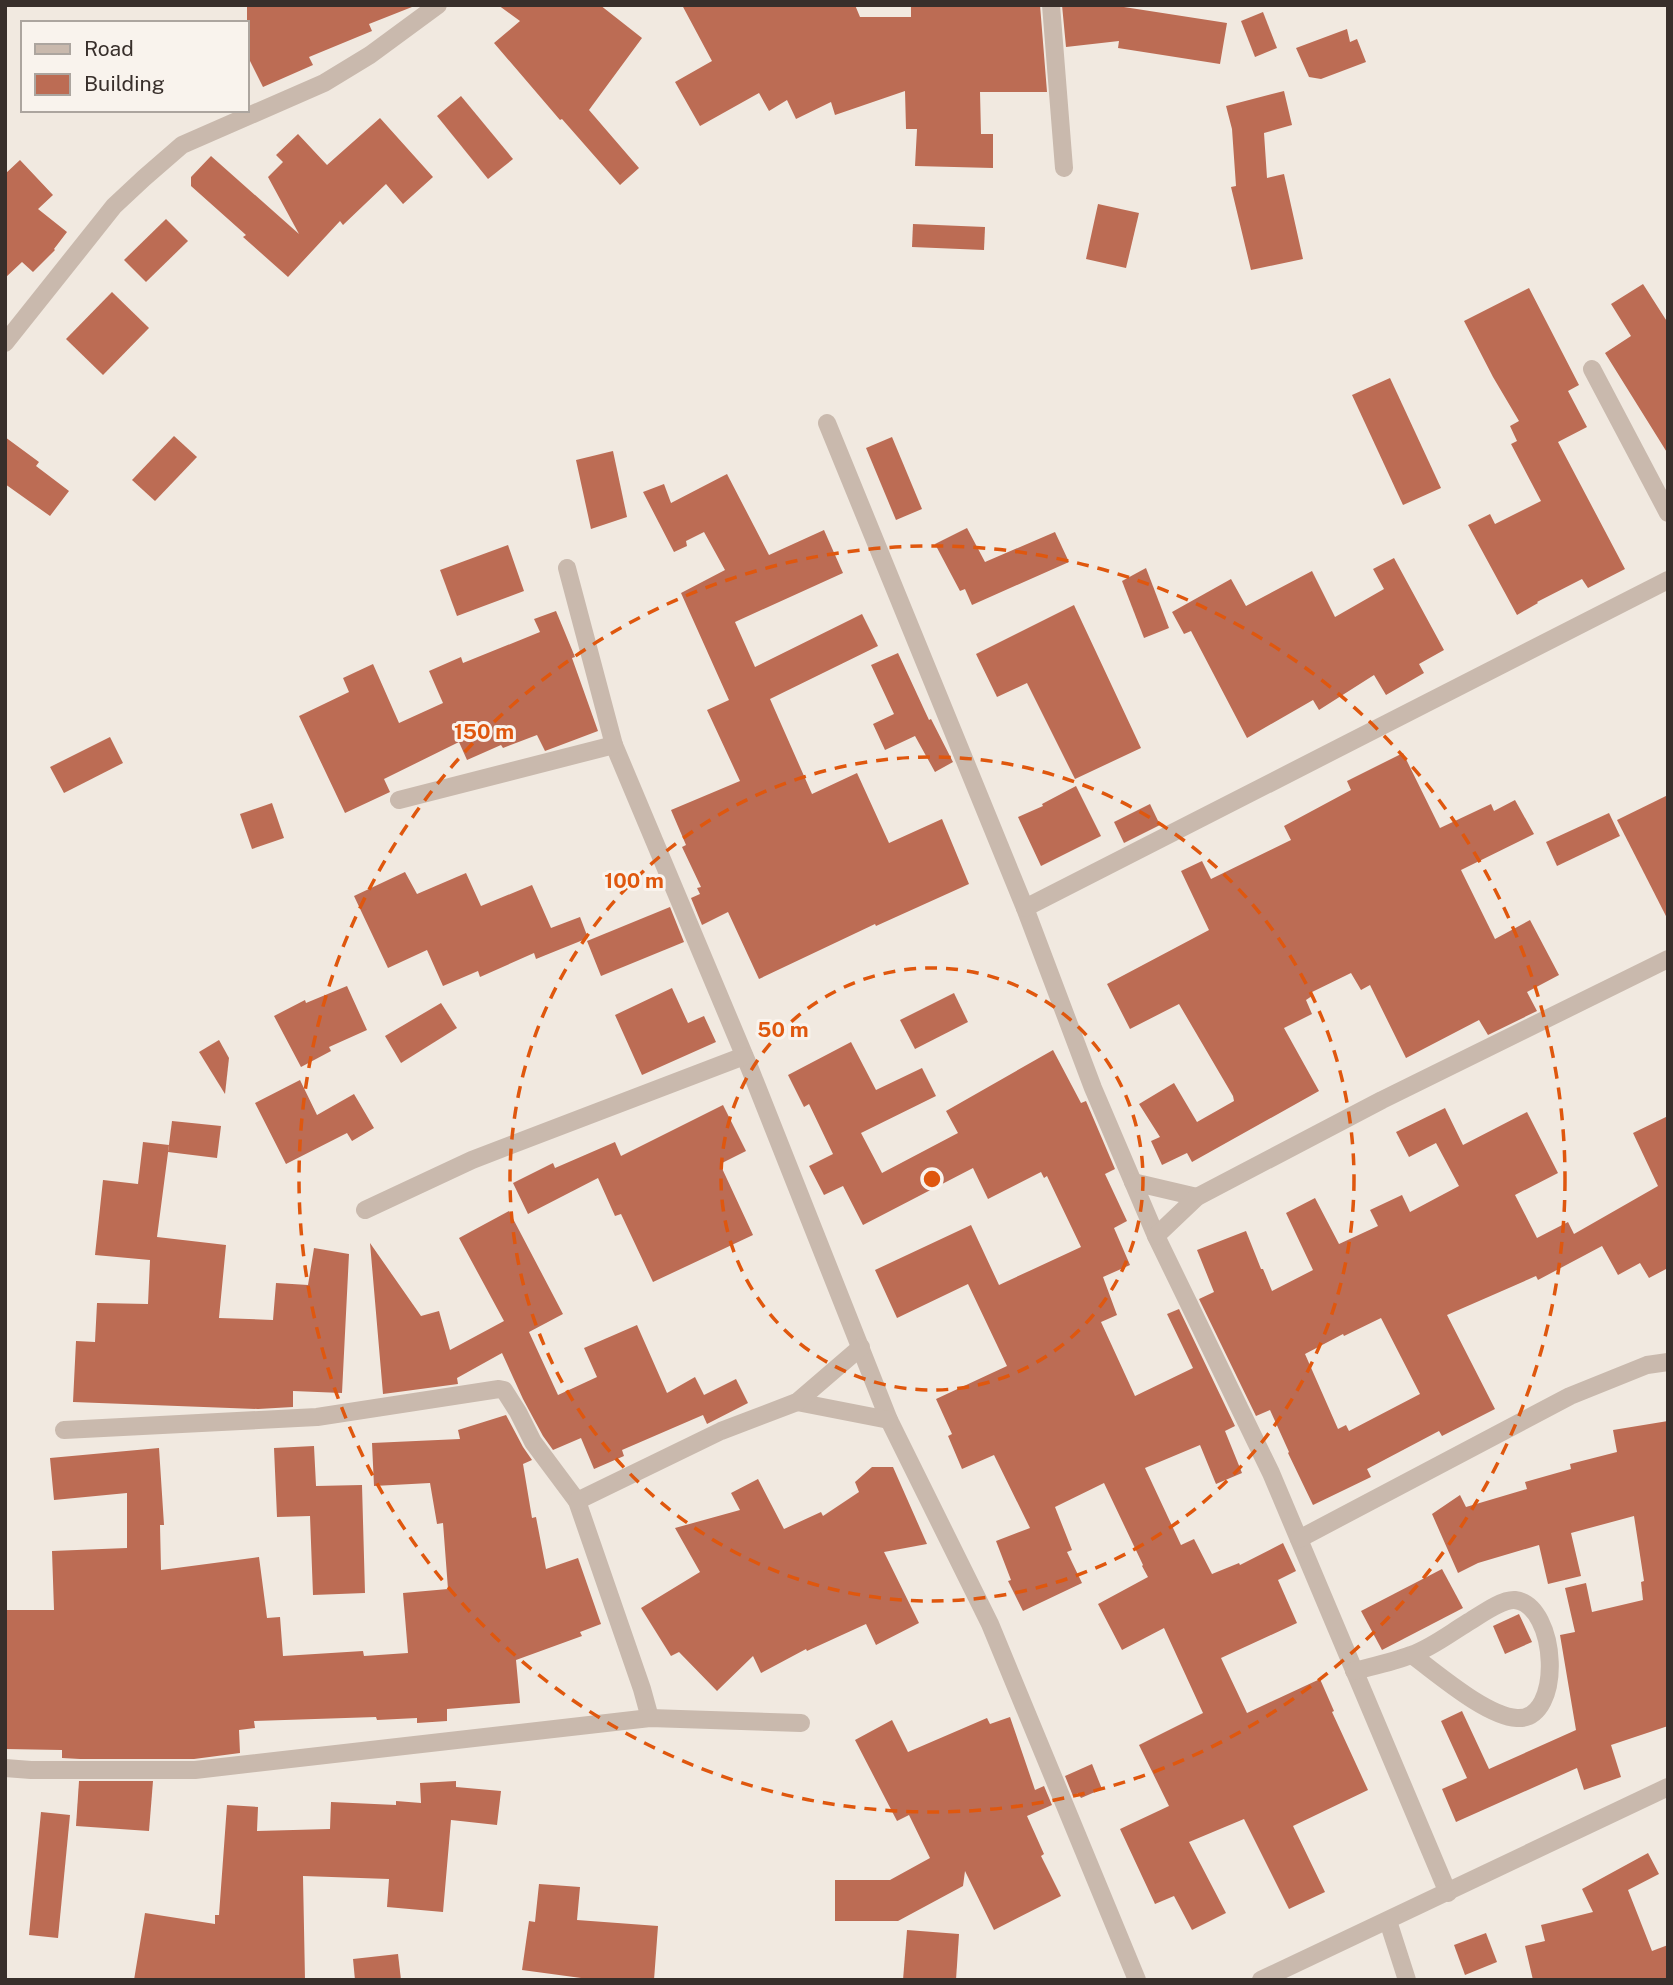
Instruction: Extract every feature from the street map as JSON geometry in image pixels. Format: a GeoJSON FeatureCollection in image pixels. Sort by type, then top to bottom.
{"type":"FeatureCollection","features":[{"type":"Feature","properties":{"kind":"street"},"geometry":{"type":"LineString","coordinates":[[5,343],[114,206],[183,145],[324,83],[370,55],[438,5]]}},
{"type":"Feature","properties":{"kind":"street"},"geometry":{"type":"LineString","coordinates":[[1051,5],[1064,168]]}},
{"type":"Feature","properties":{"kind":"street"},"geometry":{"type":"LineString","coordinates":[[1592,369],[1668,513]]}},
{"type":"Feature","properties":{"kind":"street"},"geometry":{"type":"LineString","coordinates":[[827,423],[1025,908],[1093,1087],[1133,1182],[1156,1236],[1271,1473],[1448,1893]]}},
{"type":"Feature","properties":{"kind":"street"},"geometry":{"type":"LineString","coordinates":[[567,568],[614,745],[744,1056],[889,1420],[990,1624],[1137,1980]]}},
{"type":"Feature","properties":{"kind":"street"},"geometry":{"type":"LineString","coordinates":[[1025,908],[1668,580]]}},
{"type":"Feature","properties":{"kind":"street"},"geometry":{"type":"LineString","coordinates":[[398,800],[614,745]]}},
{"type":"Feature","properties":{"kind":"street"},"geometry":{"type":"LineString","coordinates":[[1156,1236],[1197,1197],[1382,1100],[1668,959]]}},
{"type":"Feature","properties":{"kind":"street"},"geometry":{"type":"LineString","coordinates":[[365,1210],[472,1160],[744,1056]]}},
{"type":"Feature","properties":{"kind":"street"},"geometry":{"type":"LineString","coordinates":[[1133,1182],[1197,1197]]}},
{"type":"Feature","properties":{"kind":"street"},"geometry":{"type":"LineString","coordinates":[[577,1501],[721,1431],[797,1402],[861,1347]]}},
{"type":"Feature","properties":{"kind":"street"},"geometry":{"type":"LineString","coordinates":[[1299,1539],[1570,1396],[1647,1365],[1668,1362]]}},
{"type":"Feature","properties":{"kind":"street"},"geometry":{"type":"LineString","coordinates":[[64,1430],[317,1417],[504,1390],[533,1442],[577,1501],[650,1718]]}},
{"type":"Feature","properties":{"kind":"street"},"geometry":{"type":"LineString","coordinates":[[797,1402],[889,1420]]}},
{"type":"Feature","properties":{"kind":"street"},"geometry":{"type":"LineString","coordinates":[[1354,1671],[1412,1655],[1495,1606],[1513,1600],[1524,1603],[1536,1614],[1544,1627],[1549,1684],[1543,1704],[1533,1714],[1520,1718],[1478,1703],[1412,1655]]}},
{"type":"Feature","properties":{"kind":"street"},"geometry":{"type":"LineString","coordinates":[[5,1768],[195,1770],[650,1718],[801,1723]]}},
{"type":"Feature","properties":{"kind":"street"},"geometry":{"type":"LineString","coordinates":[[1261,1980],[1668,1787]]}},
{"type":"Feature","properties":{"kind":"street"},"geometry":{"type":"LineString","coordinates":[[1388,1920],[1407,1980]]}},
{"type":"Feature","properties":{"kind":"building"},"geometry":{"type":"Polygon","coordinates":[[[247,5],[412,7],[369,24],[372,31],[309,57],[313,65],[263,87],[248,57],[247,5]]]}},
{"type":"Feature","properties":{"kind":"building"},"geometry":{"type":"Polygon","coordinates":[[[498,5],[600,5],[642,38],[589,110],[639,168],[620,185],[494,43],[520,21],[498,5]]]}},
{"type":"Feature","properties":{"kind":"building"},"geometry":{"type":"Polygon","coordinates":[[[682,5],[855,5],[860,17],[911,17],[911,5],[1040,5],[1047,92],[980,92],[981,134],[993,134],[993,168],[915,166],[917,129],[906,129],[905,91],[835,115],[831,102],[796,119],[787,100],[769,111],[759,93],[700,126],[675,82],[712,61],[682,5]]]}},
{"type":"Feature","properties":{"kind":"building"},"geometry":{"type":"Polygon","coordinates":[[[1062,5],[1111,5],[1227,23],[1220,64],[1118,48],[1119,41],[1066,47],[1062,5]]]}},
{"type":"Feature","properties":{"kind":"building"},"geometry":{"type":"Polygon","coordinates":[[[1263,12],[1277,48],[1255,57],[1241,21],[1263,12]]]}},
{"type":"Feature","properties":{"kind":"building"},"geometry":{"type":"Polygon","coordinates":[[[1347,29],[1350,42],[1357,39],[1366,62],[1321,79],[1309,77],[1296,48],[1347,29]]]}},
{"type":"Feature","properties":{"kind":"building"},"geometry":{"type":"Polygon","coordinates":[[[1284,91],[1292,125],[1264,133],[1267,178],[1284,174],[1303,259],[1251,270],[1231,187],[1236,186],[1232,129],[1226,106],[1284,91]]]}},
{"type":"Feature","properties":{"kind":"building"},"geometry":{"type":"Polygon","coordinates":[[[461,96],[513,159],[488,179],[437,116],[461,96]]]}},
{"type":"Feature","properties":{"kind":"building"},"geometry":{"type":"Polygon","coordinates":[[[380,118],[433,177],[403,204],[386,184],[343,225],[340,221],[288,277],[191,186],[191,177],[211,156],[299,234],[268,177],[283,162],[276,155],[298,134],[327,165],[380,118]]]}},
{"type":"Feature","properties":{"kind":"building"},"geometry":{"type":"Polygon","coordinates":[[[20,160],[53,195],[38,209],[67,232],[55,250],[33,272],[22,262],[5,278],[5,174],[20,160]]]}},
{"type":"Feature","properties":{"kind":"building"},"geometry":{"type":"Polygon","coordinates":[[[1098,204],[1139,213],[1126,268],[1086,259],[1098,204]]]}},
{"type":"Feature","properties":{"kind":"building"},"geometry":{"type":"Polygon","coordinates":[[[166,219],[188,241],[146,282],[124,260],[166,219]]]}},
{"type":"Feature","properties":{"kind":"building"},"geometry":{"type":"Polygon","coordinates":[[[913,224],[985,227],[984,250],[912,247],[913,224]]]}},
{"type":"Feature","properties":{"kind":"building"},"geometry":{"type":"Polygon","coordinates":[[[1643,284],[1668,323],[1668,454],[1605,353],[1631,336],[1611,304],[1643,284]]]}},
{"type":"Feature","properties":{"kind":"building"},"geometry":{"type":"Polygon","coordinates":[[[1529,288],[1579,385],[1568,391],[1587,427],[1558,442],[1625,569],[1588,588],[1582,579],[1517,615],[1468,525],[1490,514],[1495,524],[1541,501],[1511,444],[1517,441],[1510,426],[1519,421],[1464,321],[1529,288]]]}},
{"type":"Feature","properties":{"kind":"building"},"geometry":{"type":"Polygon","coordinates":[[[112,292],[149,328],[103,375],[66,339],[112,292]]]}},
{"type":"Feature","properties":{"kind":"building"},"geometry":{"type":"Polygon","coordinates":[[[1390,378],[1441,488],[1403,505],[1352,395],[1390,378]]]}},
{"type":"Feature","properties":{"kind":"building"},"geometry":{"type":"Polygon","coordinates":[[[174,436],[197,457],[155,501],[132,480],[174,436]]]}},
{"type":"Feature","properties":{"kind":"building"},"geometry":{"type":"Polygon","coordinates":[[[5,437],[39,462],[36,466],[69,491],[50,516],[5,484],[5,437]]]}},
{"type":"Feature","properties":{"kind":"building"},"geometry":{"type":"Polygon","coordinates":[[[892,437],[922,509],[896,520],[866,448],[892,437]]]}},
{"type":"Feature","properties":{"kind":"building"},"geometry":{"type":"Polygon","coordinates":[[[613,451],[627,517],[591,529],[576,460],[613,451]]]}},
{"type":"Feature","properties":{"kind":"building"},"geometry":{"type":"Polygon","coordinates":[[[727,474],[769,555],[824,530],[843,573],[735,622],[755,667],[862,614],[878,646],[770,699],[812,794],[857,773],[889,843],[942,819],[969,884],[876,926],[875,924],[759,979],[728,912],[702,925],[691,898],[700,894],[697,888],[701,887],[682,847],[686,845],[671,810],[740,781],[707,710],[729,700],[681,593],[725,570],[704,532],[686,541],[687,546],[674,552],[643,492],[664,484],[671,503],[727,474]]]}},
{"type":"Feature","properties":{"kind":"building"},"geometry":{"type":"Polygon","coordinates":[[[967,528],[985,562],[1055,532],[1069,562],[972,605],[965,589],[960,591],[935,544],[967,528]]]}},
{"type":"Feature","properties":{"kind":"building"},"geometry":{"type":"Polygon","coordinates":[[[508,545],[524,591],[457,616],[440,570],[508,545]]]}},
{"type":"Feature","properties":{"kind":"building"},"geometry":{"type":"Polygon","coordinates":[[[1394,558],[1444,650],[1419,664],[1424,673],[1386,695],[1374,675],[1319,710],[1313,700],[1247,738],[1191,631],[1184,634],[1172,612],[1231,579],[1246,606],[1312,571],[1335,617],[1384,589],[1373,569],[1394,558]]]}},
{"type":"Feature","properties":{"kind":"building"},"geometry":{"type":"Polygon","coordinates":[[[1146,568],[1169,628],[1144,638],[1122,581],[1146,568]]]}},
{"type":"Feature","properties":{"kind":"building"},"geometry":{"type":"Polygon","coordinates":[[[1074,605],[1141,748],[1075,779],[1027,683],[997,697],[976,654],[1074,605]]]}},
{"type":"Feature","properties":{"kind":"building"},"geometry":{"type":"Polygon","coordinates":[[[556,611],[575,657],[572,658],[598,731],[545,751],[537,735],[503,748],[501,745],[467,760],[459,742],[384,779],[390,792],[345,813],[299,716],[349,692],[343,678],[373,664],[399,723],[443,703],[429,671],[461,657],[463,663],[540,632],[534,619],[556,611]]]}},
{"type":"Feature","properties":{"kind":"building"},"geometry":{"type":"Polygon","coordinates":[[[898,653],[929,720],[931,719],[953,762],[935,772],[915,736],[885,750],[873,724],[894,714],[871,665],[898,653]]]}},
{"type":"Feature","properties":{"kind":"building"},"geometry":{"type":"Polygon","coordinates":[[[110,737],[123,763],[64,793],[50,767],[110,737]]]}},
{"type":"Feature","properties":{"kind":"building"},"geometry":{"type":"Polygon","coordinates":[[[1403,753],[1440,828],[1491,804],[1494,811],[1515,800],[1534,834],[1461,870],[1495,939],[1530,920],[1559,975],[1527,992],[1537,1011],[1488,1035],[1479,1020],[1406,1058],[1370,985],[1361,990],[1351,973],[1310,993],[1312,996],[1306,1000],[1312,1014],[1284,1028],[1319,1091],[1192,1162],[1187,1153],[1162,1165],[1151,1141],[1160,1137],[1139,1104],[1174,1083],[1197,1122],[1234,1101],[1233,1096],[1179,1004],[1130,1029],[1107,984],[1209,930],[1181,871],[1202,861],[1211,879],[1291,840],[1284,826],[1351,790],[1347,781],[1403,753]]]}},
{"type":"Feature","properties":{"kind":"building"},"geometry":{"type":"Polygon","coordinates":[[[1076,786],[1101,836],[1041,866],[1018,817],[1076,786]]]}},
{"type":"Feature","properties":{"kind":"building"},"geometry":{"type":"Polygon","coordinates":[[[1668,795],[1668,920],[1617,820],[1668,795]]]}},
{"type":"Feature","properties":{"kind":"building"},"geometry":{"type":"Polygon","coordinates":[[[272,803],[284,838],[252,849],[240,814],[272,803]]]}},
{"type":"Feature","properties":{"kind":"building"},"geometry":{"type":"Polygon","coordinates":[[[1150,804],[1160,825],[1124,843],[1114,822],[1150,804]]]}},
{"type":"Feature","properties":{"kind":"building"},"geometry":{"type":"Polygon","coordinates":[[[1609,813],[1620,836],[1557,866],[1546,842],[1609,813]]]}},
{"type":"Feature","properties":{"kind":"building"},"geometry":{"type":"Polygon","coordinates":[[[405,872],[417,894],[466,873],[481,906],[532,885],[551,928],[580,917],[588,938],[536,959],[534,953],[480,977],[478,971],[443,986],[427,950],[388,968],[354,896],[405,872]]]}},
{"type":"Feature","properties":{"kind":"building"},"geometry":{"type":"Polygon","coordinates":[[[670,907],[684,942],[601,976],[587,941],[670,907]]]}},
{"type":"Feature","properties":{"kind":"building"},"geometry":{"type":"Polygon","coordinates":[[[347,986],[367,1030],[329,1047],[331,1051],[301,1067],[274,1016],[305,1000],[306,1003],[347,986]]]}},
{"type":"Feature","properties":{"kind":"building"},"geometry":{"type":"Polygon","coordinates":[[[672,988],[688,1023],[704,1016],[716,1042],[642,1075],[615,1015],[672,988]]]}},
{"type":"Feature","properties":{"kind":"building"},"geometry":{"type":"Polygon","coordinates":[[[954,993],[968,1022],[915,1049],[900,1020],[954,993]]]}},
{"type":"Feature","properties":{"kind":"building"},"geometry":{"type":"Polygon","coordinates":[[[441,1003],[457,1028],[401,1063],[385,1036],[441,1003]]]}},
{"type":"Feature","properties":{"kind":"building"},"geometry":{"type":"Polygon","coordinates":[[[219,1040],[229,1058],[225,1094],[199,1052],[219,1040]]]}},
{"type":"Feature","properties":{"kind":"building"},"geometry":{"type":"Polygon","coordinates":[[[851,1042],[876,1090],[922,1068],[936,1096],[861,1133],[882,1173],[958,1133],[946,1111],[1053,1050],[1081,1103],[1086,1101],[1115,1169],[1105,1174],[1127,1221],[1114,1228],[1130,1265],[1103,1277],[1117,1315],[1101,1322],[1135,1396],[1193,1368],[1167,1314],[1179,1309],[1235,1426],[1225,1431],[1242,1473],[1216,1484],[1200,1445],[1145,1468],[1181,1545],[1194,1539],[1212,1574],[1239,1563],[1240,1565],[1283,1543],[1296,1571],[1278,1580],[1297,1623],[1221,1658],[1247,1713],[1320,1679],[1368,1790],[1293,1826],[1325,1892],[1289,1909],[1244,1819],[1189,1842],[1226,1913],[1192,1930],[1174,1896],[1155,1904],[1120,1829],[1169,1806],[1139,1745],[1203,1713],[1164,1628],[1122,1650],[1098,1604],[1148,1577],[1143,1565],[1104,1483],[1055,1507],[1072,1550],[1067,1552],[1082,1583],[1023,1611],[1008,1581],[1011,1580],[996,1541],[1030,1528],[994,1455],[962,1469],[948,1436],[952,1434],[936,1399],[1007,1366],[968,1284],[897,1318],[875,1270],[971,1225],[999,1285],[1081,1247],[1047,1176],[1044,1178],[1041,1172],[988,1199],[973,1168],[863,1225],[843,1186],[824,1195],[809,1166],[833,1154],[809,1104],[804,1107],[788,1075],[851,1042]]]}},
{"type":"Feature","properties":{"kind":"building"},"geometry":{"type":"Polygon","coordinates":[[[300,1080],[317,1115],[354,1094],[374,1128],[352,1141],[347,1133],[286,1164],[255,1103],[300,1080]]]}},
{"type":"Feature","properties":{"kind":"building"},"geometry":{"type":"Polygon","coordinates":[[[723,1105],[746,1151],[720,1164],[753,1235],[653,1282],[621,1214],[615,1216],[598,1178],[528,1214],[513,1183],[553,1163],[555,1168],[615,1142],[621,1156],[723,1105]]]}},
{"type":"Feature","properties":{"kind":"building"},"geometry":{"type":"Polygon","coordinates":[[[1445,1108],[1463,1145],[1527,1112],[1558,1173],[1515,1195],[1537,1238],[1568,1222],[1574,1234],[1658,1186],[1633,1133],[1668,1116],[1668,1268],[1649,1278],[1640,1263],[1618,1275],[1602,1246],[1538,1280],[1536,1276],[1447,1315],[1495,1409],[1442,1436],[1439,1431],[1367,1469],[1371,1477],[1313,1505],[1270,1410],[1256,1416],[1199,1299],[1214,1292],[1197,1250],[1246,1231],[1272,1291],[1313,1270],[1286,1213],[1315,1198],[1339,1244],[1378,1226],[1370,1210],[1402,1195],[1410,1212],[1459,1186],[1436,1143],[1409,1157],[1396,1132],[1445,1108]],[[1381,1318],[1305,1354],[1338,1429],[1346,1425],[1349,1431],[1420,1394],[1381,1318]]]}},
{"type":"Feature","properties":{"kind":"building"},"geometry":{"type":"Polygon","coordinates":[[[172,1121],[221,1126],[217,1158],[168,1152],[172,1121]]]}},
{"type":"Feature","properties":{"kind":"building"},"geometry":{"type":"Polygon","coordinates":[[[143,1142],[169,1145],[157,1237],[226,1245],[219,1318],[273,1320],[276,1283],[308,1285],[314,1248],[349,1254],[342,1393],[293,1391],[293,1407],[258,1409],[73,1402],[76,1341],[95,1342],[97,1303],[148,1304],[150,1260],[95,1255],[103,1180],[138,1184],[143,1142]]]}},
{"type":"Feature","properties":{"kind":"building"},"geometry":{"type":"Polygon","coordinates":[[[509,1211],[563,1314],[529,1332],[558,1395],[597,1377],[584,1348],[637,1325],[667,1393],[695,1377],[704,1395],[736,1379],[748,1403],[707,1424],[703,1415],[622,1450],[624,1456],[594,1469],[581,1438],[553,1450],[523,1399],[502,1353],[457,1378],[458,1384],[383,1394],[370,1243],[421,1316],[439,1311],[450,1350],[504,1321],[459,1238],[509,1211]]]}},
{"type":"Feature","properties":{"kind":"building"},"geometry":{"type":"Polygon","coordinates":[[[506,1415],[532,1460],[523,1464],[532,1518],[536,1517],[546,1569],[578,1558],[601,1624],[580,1632],[582,1636],[516,1660],[520,1703],[447,1709],[447,1721],[417,1723],[417,1718],[377,1720],[376,1717],[254,1721],[255,1728],[239,1730],[240,1753],[194,1759],[80,1759],[62,1758],[62,1750],[5,1749],[5,1610],[54,1610],[52,1551],[127,1548],[127,1493],[54,1500],[50,1458],[159,1448],[164,1525],[160,1525],[161,1570],[259,1557],[267,1618],[280,1617],[283,1656],[363,1651],[364,1656],[408,1653],[403,1593],[448,1589],[443,1523],[437,1524],[430,1483],[374,1486],[372,1443],[460,1439],[458,1430],[506,1415]]]}},
{"type":"Feature","properties":{"kind":"building"},"geometry":{"type":"Polygon","coordinates":[[[1668,1421],[1668,1726],[1611,1745],[1621,1777],[1584,1790],[1577,1768],[1456,1822],[1442,1789],[1467,1778],[1441,1721],[1462,1711],[1489,1769],[1576,1730],[1560,1635],[1575,1632],[1565,1588],[1586,1583],[1592,1612],[1643,1600],[1641,1582],[1644,1581],[1634,1516],[1571,1533],[1581,1576],[1548,1584],[1539,1545],[1478,1563],[1458,1573],[1432,1514],[1460,1495],[1466,1507],[1527,1489],[1525,1482],[1571,1469],[1570,1464],[1617,1452],[1613,1430],[1668,1421]]]}},
{"type":"Feature","properties":{"kind":"building"},"geometry":{"type":"Polygon","coordinates":[[[314,1446],[316,1486],[362,1485],[365,1593],[313,1595],[310,1516],[277,1517],[274,1448],[314,1446]]]}},
{"type":"Feature","properties":{"kind":"building"},"geometry":{"type":"Polygon","coordinates":[[[872,1467],[893,1467],[927,1544],[884,1552],[919,1623],[876,1645],[866,1624],[807,1651],[806,1649],[761,1673],[753,1656],[717,1691],[679,1652],[671,1656],[641,1608],[700,1572],[675,1528],[740,1510],[731,1493],[758,1479],[784,1529],[821,1512],[823,1516],[859,1492],[855,1482],[872,1467]]]}},
{"type":"Feature","properties":{"kind":"building"},"geometry":{"type":"Polygon","coordinates":[[[1442,1569],[1463,1608],[1382,1650],[1361,1611],[1442,1569]]]}},
{"type":"Feature","properties":{"kind":"building"},"geometry":{"type":"Polygon","coordinates":[[[1519,1614],[1532,1642],[1505,1654],[1493,1626],[1519,1614]]]}},
{"type":"Feature","properties":{"kind":"building"},"geometry":{"type":"Polygon","coordinates":[[[1010,1717],[1035,1790],[1044,1786],[1052,1805],[1027,1816],[1044,1854],[1041,1856],[1061,1896],[994,1930],[965,1871],[963,1886],[898,1921],[835,1921],[835,1880],[890,1880],[930,1858],[909,1815],[897,1821],[855,1740],[892,1720],[908,1752],[987,1718],[990,1724],[1010,1717]]]}},
{"type":"Feature","properties":{"kind":"building"},"geometry":{"type":"Polygon","coordinates":[[[1092,1764],[1102,1789],[1081,1798],[1078,1793],[1073,1796],[1065,1776],[1092,1764]]]}},
{"type":"Feature","properties":{"kind":"building"},"geometry":{"type":"Polygon","coordinates":[[[79,1781],[153,1781],[149,1831],[76,1826],[79,1781]]]}},
{"type":"Feature","properties":{"kind":"building"},"geometry":{"type":"Polygon","coordinates":[[[456,1781],[456,1787],[501,1791],[497,1825],[451,1820],[443,1912],[387,1907],[389,1879],[303,1876],[305,1980],[134,1980],[145,1913],[215,1924],[215,1915],[219,1915],[227,1805],[258,1807],[257,1831],[330,1829],[331,1802],[396,1805],[396,1801],[421,1803],[420,1783],[456,1781]]]}},
{"type":"Feature","properties":{"kind":"building"},"geometry":{"type":"Polygon","coordinates":[[[41,1812],[70,1815],[58,1938],[29,1935],[41,1812]]]}},
{"type":"Feature","properties":{"kind":"building"},"geometry":{"type":"Polygon","coordinates":[[[1648,1853],[1659,1874],[1628,1890],[1652,1951],[1668,1945],[1668,1980],[1533,1980],[1525,1946],[1545,1941],[1541,1925],[1593,1912],[1582,1889],[1648,1853]]]}},
{"type":"Feature","properties":{"kind":"building"},"geometry":{"type":"Polygon","coordinates":[[[539,1884],[580,1887],[577,1920],[658,1926],[654,1980],[596,1980],[522,1970],[529,1921],[535,1922],[539,1884]]]}},
{"type":"Feature","properties":{"kind":"building"},"geometry":{"type":"Polygon","coordinates":[[[907,1930],[959,1934],[956,1980],[903,1980],[907,1930]]]}},
{"type":"Feature","properties":{"kind":"building"},"geometry":{"type":"Polygon","coordinates":[[[1486,1933],[1497,1962],[1465,1975],[1454,1945],[1486,1933]]]}},
{"type":"Feature","properties":{"kind":"building"},"geometry":{"type":"Polygon","coordinates":[[[398,1954],[401,1980],[355,1980],[353,1959],[398,1954]]]}}]}
